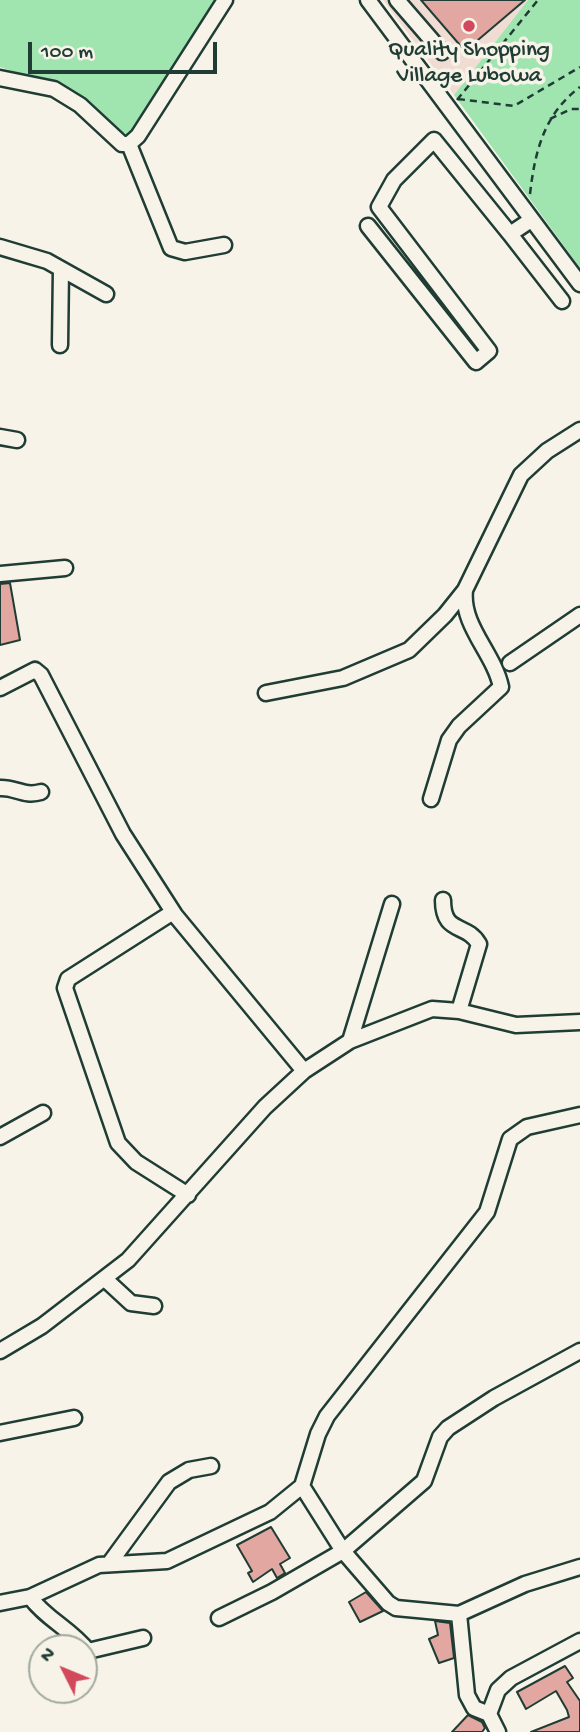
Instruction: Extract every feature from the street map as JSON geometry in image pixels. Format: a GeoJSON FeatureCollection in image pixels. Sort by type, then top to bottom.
{"type":"FeatureCollection","features":[{"type":"Feature","properties":{"kind":"street"},"geometry":{"type":"LineString","coordinates":[[0,78],[54,89],[80,106],[122,144],[129,144],[138,136],[225,0]]}},
{"type":"Feature","properties":{"kind":"street"},"geometry":{"type":"LineString","coordinates":[[368,0],[453,103],[529,218],[580,284]]}},
{"type":"Feature","properties":{"kind":"street"},"geometry":{"type":"LineString","coordinates":[[397,0],[442,52]]}},
{"type":"Feature","properties":{"kind":"street"},"geometry":{"type":"LineString","coordinates":[[368,226],[476,362],[489,351],[379,207],[394,180],[433,140],[562,302]]}},
{"type":"Feature","properties":{"kind":"street"},"geometry":{"type":"LineString","coordinates":[[129,144],[172,248],[185,252],[224,245]]}},
{"type":"Feature","properties":{"kind":"street"},"geometry":{"type":"LineString","coordinates":[[510,234],[529,218]]}},
{"type":"Feature","properties":{"kind":"street"},"geometry":{"type":"LineString","coordinates":[[0,247],[18,251],[61,269],[106,294]]}},
{"type":"Feature","properties":{"kind":"street"},"geometry":{"type":"LineString","coordinates":[[61,269],[61,345]]}},
{"type":"Feature","properties":{"kind":"street"},"geometry":{"type":"LineString","coordinates":[[267,693],[343,678],[396,657],[425,636],[465,590],[521,475],[547,451],[580,430]]}},
{"type":"Feature","properties":{"kind":"street"},"geometry":{"type":"LineString","coordinates":[[0,437],[17,440]]}},
{"type":"Feature","properties":{"kind":"street"},"geometry":{"type":"LineString","coordinates":[[0,574],[65,568]]}},
{"type":"Feature","properties":{"kind":"street"},"geometry":{"type":"LineString","coordinates":[[431,799],[449,740],[459,726],[501,687],[470,622],[464,603],[465,590]]}},
{"type":"Feature","properties":{"kind":"street"},"geometry":{"type":"LineString","coordinates":[[510,663],[580,615]]}},
{"type":"Feature","properties":{"kind":"street"},"geometry":{"type":"LineString","coordinates":[[0,688],[29,671],[35,670],[41,675],[123,834],[173,912],[304,1071]]}},
{"type":"Feature","properties":{"kind":"street"},"geometry":{"type":"LineString","coordinates":[[2,784],[21,794],[40,792]]}},
{"type":"Feature","properties":{"kind":"street"},"geometry":{"type":"LineString","coordinates":[[443,900],[443,915],[447,921],[476,939],[479,944],[459,1011]]}},
{"type":"Feature","properties":{"kind":"street"},"geometry":{"type":"LineString","coordinates":[[350,1041],[393,904]]}},
{"type":"Feature","properties":{"kind":"street"},"geometry":{"type":"LineString","coordinates":[[173,912],[68,978],[65,988],[118,1143],[136,1162],[188,1195]]}},
{"type":"Feature","properties":{"kind":"street"},"geometry":{"type":"LineString","coordinates":[[0,1351],[41,1326],[128,1259],[265,1107],[304,1071],[350,1041],[432,1009],[459,1011],[516,1025],[580,1022]]}},
{"type":"Feature","properties":{"kind":"street"},"geometry":{"type":"LineString","coordinates":[[0,1138],[43,1113]]}},
{"type":"Feature","properties":{"kind":"street"},"geometry":{"type":"LineString","coordinates":[[0,1603],[30,1597],[99,1565],[155,1563],[177,1556],[270,1512],[302,1486],[318,1434],[327,1416],[487,1212],[510,1139],[527,1127],[580,1115]]}},
{"type":"Feature","properties":{"kind":"street"},"geometry":{"type":"LineString","coordinates":[[105,1279],[131,1303],[154,1306]]}},
{"type":"Feature","properties":{"kind":"street"},"geometry":{"type":"LineString","coordinates":[[219,1618],[281,1588],[343,1551],[424,1481],[440,1437],[448,1428],[494,1398],[580,1351]]}},
{"type":"Feature","properties":{"kind":"street"},"geometry":{"type":"LineString","coordinates":[[0,1433],[74,1418]]}},
{"type":"Feature","properties":{"kind":"street"},"geometry":{"type":"LineString","coordinates":[[109,1564],[169,1482],[189,1470],[211,1466]]}},
{"type":"Feature","properties":{"kind":"street"},"geometry":{"type":"LineString","coordinates":[[302,1486],[343,1551],[388,1604],[396,1608],[459,1614],[525,1584],[580,1567]]}},
{"type":"Feature","properties":{"kind":"street"},"geometry":{"type":"LineString","coordinates":[[30,1597],[46,1615],[74,1633],[88,1651],[143,1638]]}},
{"type":"Feature","properties":{"kind":"street"},"geometry":{"type":"LineString","coordinates":[[459,1614],[467,1695],[474,1708],[489,1714],[498,1732]]}},
{"type":"Feature","properties":{"kind":"street"},"geometry":{"type":"LineString","coordinates":[[489,1714],[498,1690],[511,1678],[580,1641]]}},
{"type":"Feature","properties":{"kind":"path"},"geometry":{"type":"LineString","coordinates":[[453,103],[538,0]]}},
{"type":"Feature","properties":{"kind":"path"},"geometry":{"type":"LineString","coordinates":[[453,103],[514,106],[580,67]]}},
{"type":"Feature","properties":{"kind":"path"},"geometry":{"type":"LineString","coordinates":[[529,218],[534,157],[548,120],[580,87]]}},
{"type":"Feature","properties":{"kind":"path"},"geometry":{"type":"LineString","coordinates":[[548,120],[571,109],[580,109]]}},
{"type":"Feature","properties":{"kind":"shaded area"},"geometry":{"type":"Polygon","coordinates":[[[383,0],[528,0],[454,95],[383,0]]]}},
{"type":"Feature","properties":{"kind":"green space"},"geometry":{"type":"Polygon","coordinates":[[[0,0],[218,0],[129,136],[106,121],[75,91],[0,67],[0,0]]]}},
{"type":"Feature","properties":{"kind":"green space"},"geometry":{"type":"Polygon","coordinates":[[[528,0],[580,0],[580,268],[454,95],[528,0]]]}},
{"type":"Feature","properties":{"kind":"building","name":"Quality Shopping Village Lubowa"},"geometry":{"type":"Polygon","coordinates":[[[421,0],[525,0],[465,51],[421,0]]]}},
{"type":"Feature","properties":{"kind":"building"},"geometry":{"type":"Polygon","coordinates":[[[10,583],[20,640],[0,645],[0,584],[10,583]]]}},
{"type":"Feature","properties":{"kind":"building"},"geometry":{"type":"Polygon","coordinates":[[[271,1527],[290,1558],[280,1564],[285,1573],[277,1578],[272,1569],[253,1582],[248,1573],[252,1571],[237,1545],[271,1527]]]}},
{"type":"Feature","properties":{"kind":"building"},"geometry":{"type":"Polygon","coordinates":[[[366,1592],[383,1611],[360,1622],[349,1602],[366,1592]]]}},
{"type":"Feature","properties":{"kind":"building"},"geometry":{"type":"Polygon","coordinates":[[[435,1621],[450,1623],[454,1658],[439,1663],[429,1639],[438,1635],[435,1621]]]}},
{"type":"Feature","properties":{"kind":"building"},"geometry":{"type":"Polygon","coordinates":[[[565,1666],[573,1678],[567,1682],[580,1701],[580,1732],[531,1732],[569,1717],[567,1710],[556,1691],[526,1709],[517,1692],[565,1666]]]}},
{"type":"Feature","properties":{"kind":"building"},"geometry":{"type":"Polygon","coordinates":[[[468,1715],[482,1722],[485,1728],[482,1732],[452,1732],[468,1715]]]}},
{"type":"Feature","properties":{"kind":"place","name":"Quality Shopping Village Lubowa"},"geometry":{"type":"Point","coordinates":[469,26]}}]}
